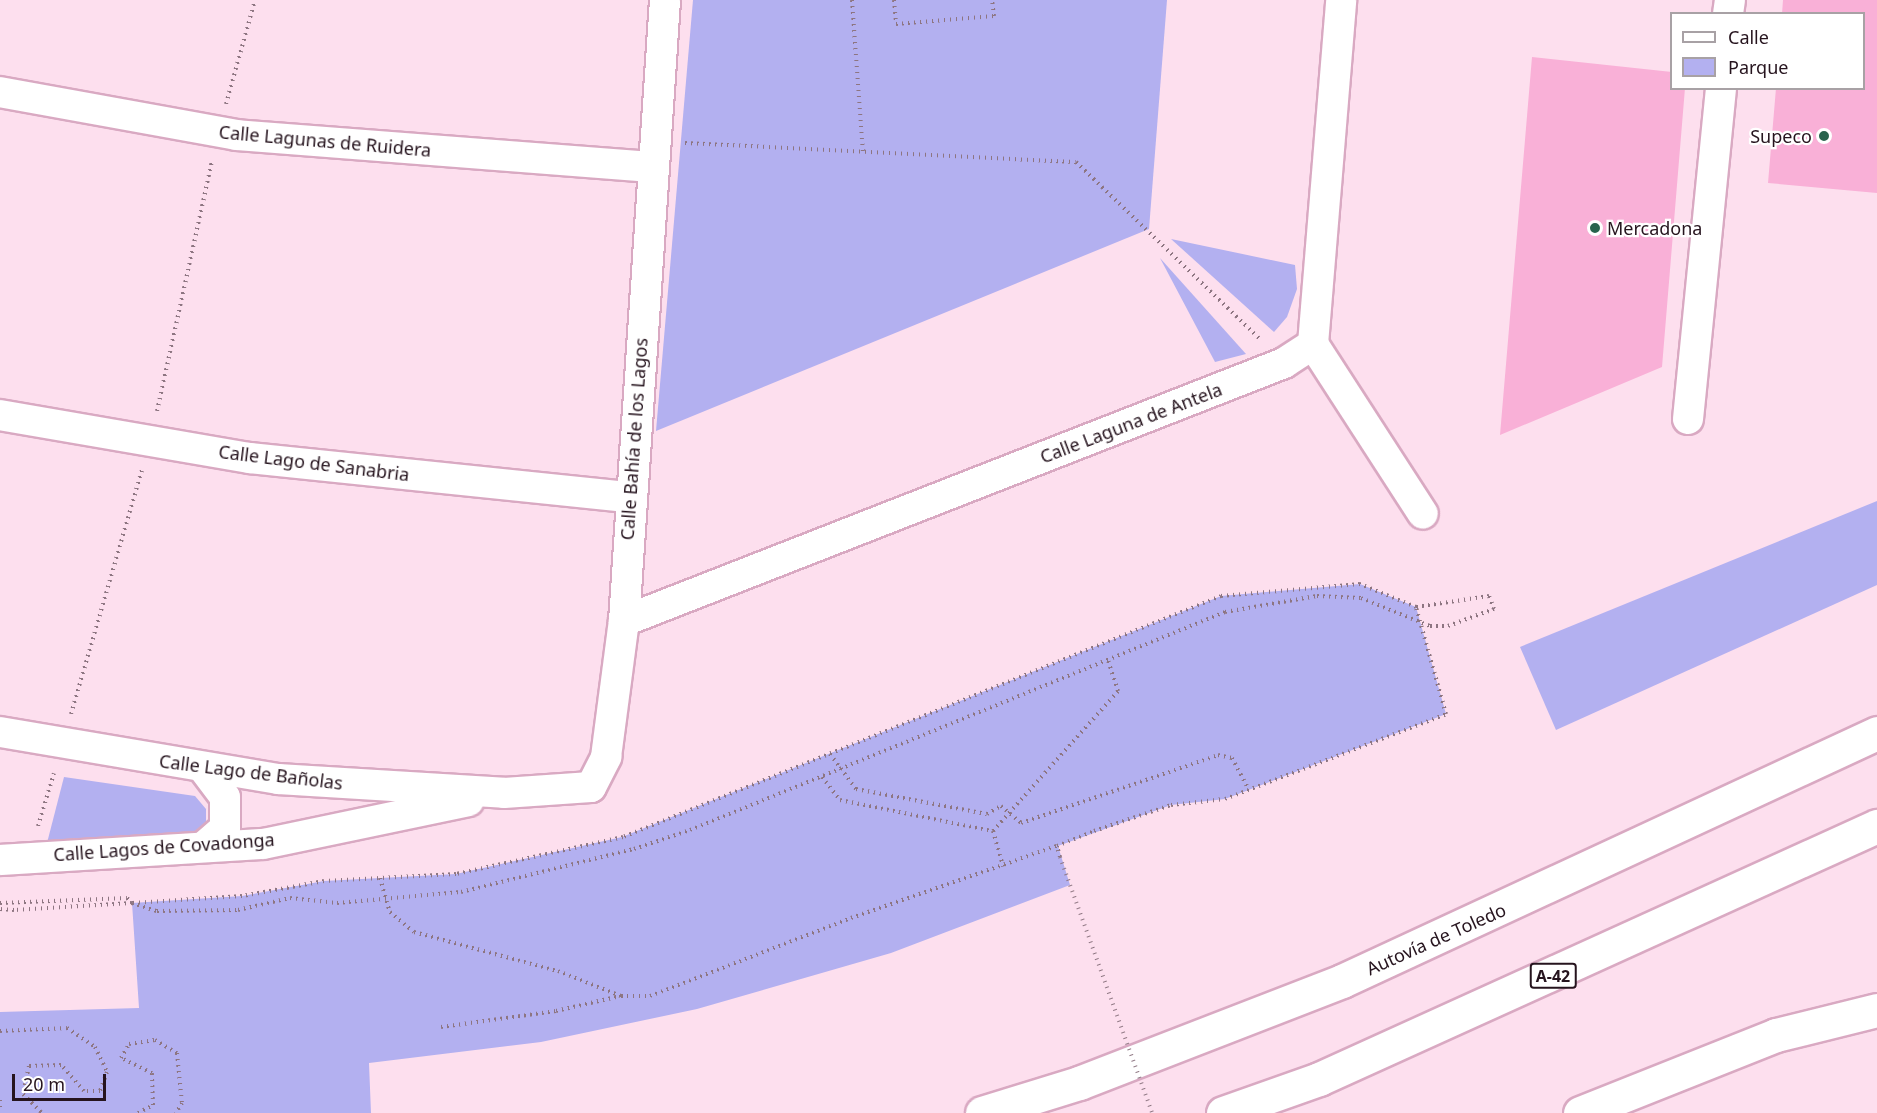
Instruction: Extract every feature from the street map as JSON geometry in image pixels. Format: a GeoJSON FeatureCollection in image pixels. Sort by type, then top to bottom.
{"type":"FeatureCollection","features":[{"type":"Feature","properties":{"kind":"highway","name":"Autovía de Toledo"},"geometry":{"type":"LineString","coordinates":[[982,1113],[1079,1083],[1342,981],[1542,893],[1877,733]]}},
{"type":"Feature","properties":{"kind":"highway","name":"A-42"},"geometry":{"type":"LineString","coordinates":[[1223,1113],[1319,1079],[1877,826]]}},
{"type":"Feature","properties":{"kind":"highway"},"geometry":{"type":"LineString","coordinates":[[1580,1113],[1776,1035],[1877,1010]]}},
{"type":"Feature","properties":{"kind":"street","name":"Calle Bahía de los Lagos"},"geometry":{"type":"LineString","coordinates":[[504,794],[591,787],[606,757],[624,621],[629,497],[665,0]]}},
{"type":"Feature","properties":{"kind":"street"},"geometry":{"type":"LineString","coordinates":[[1341,0],[1313,344],[1423,514]]}},
{"type":"Feature","properties":{"kind":"street"},"geometry":{"type":"LineString","coordinates":[[1688,418],[1721,90]]}},
{"type":"Feature","properties":{"kind":"street","name":"Calle Lagunas de Ruidera"},"geometry":{"type":"LineString","coordinates":[[0,92],[236,135],[653,154]]}},
{"type":"Feature","properties":{"kind":"street","name":"Calle Laguna de Antela"},"geometry":{"type":"LineString","coordinates":[[624,621],[1284,363],[1313,344]]}},
{"type":"Feature","properties":{"kind":"street","name":"Calle Lago de Sanabria"},"geometry":{"type":"LineString","coordinates":[[0,415],[250,458],[629,497]]}},
{"type":"Feature","properties":{"kind":"street","name":"Calle Lago de Bañolas"},"geometry":{"type":"LineString","coordinates":[[0,732],[278,779],[504,794]]}},
{"type":"Feature","properties":{"kind":"street"},"geometry":{"type":"LineString","coordinates":[[203,768],[225,796],[225,828],[203,847]]}},
{"type":"Feature","properties":{"kind":"street","name":"Calle Lagos de Covadonga"},"geometry":{"type":"LineString","coordinates":[[0,860],[263,844],[504,794]]}},
{"type":"Feature","properties":{"kind":"path"},"geometry":{"type":"LineString","coordinates":[[852,0],[863,152]]}},
{"type":"Feature","properties":{"kind":"path"},"geometry":{"type":"LineString","coordinates":[[894,0],[896,24],[993,16],[992,0]]}},
{"type":"Feature","properties":{"kind":"path"},"geometry":{"type":"LineString","coordinates":[[653,154],[863,152],[1076,162],[1284,363]]}},
{"type":"Feature","properties":{"kind":"path"},"geometry":{"type":"LineString","coordinates":[[0,903],[127,898],[132,903],[157,911],[226,910],[290,898],[383,900],[460,892],[634,849],[822,777],[1225,612],[1317,596],[1361,598],[1422,623],[1448,626],[1494,609],[1489,596],[1416,607],[1360,584],[1221,596],[622,837],[456,874],[380,878],[242,896],[132,903],[0,909]]}},
{"type":"Feature","properties":{"kind":"path"},"geometry":{"type":"LineString","coordinates":[[441,1027],[556,1011],[621,996],[650,996],[841,921],[1003,867],[1171,805],[1225,798],[1446,714],[1416,607]]}},
{"type":"Feature","properties":{"kind":"path"},"geometry":{"type":"LineString","coordinates":[[993,831],[1011,814],[1118,691],[1108,661]]}},
{"type":"Feature","properties":{"kind":"path"},"geometry":{"type":"LineString","coordinates":[[830,754],[855,789],[871,794],[987,814],[1001,806],[1021,823],[1218,755],[1232,758],[1248,788]]}},
{"type":"Feature","properties":{"kind":"path"},"geometry":{"type":"LineString","coordinates":[[822,777],[840,800],[993,831]]}},
{"type":"Feature","properties":{"kind":"path"},"geometry":{"type":"LineString","coordinates":[[993,831],[1003,867]]}},
{"type":"Feature","properties":{"kind":"path"},"geometry":{"type":"LineString","coordinates":[[1057,846],[1152,1113]]}},
{"type":"Feature","properties":{"kind":"path"},"geometry":{"type":"LineString","coordinates":[[380,878],[383,900],[414,932],[558,971],[621,996]]}},
{"type":"Feature","properties":{"kind":"path"},"geometry":{"type":"LineString","coordinates":[[0,1031],[67,1028],[95,1047],[107,1072],[100,1091],[84,1091],[61,1065],[29,1066],[23,1095],[42,1113]]}},
{"type":"Feature","properties":{"kind":"path"},"geometry":{"type":"LineString","coordinates":[[138,1113],[153,1105],[153,1073],[121,1058],[129,1044],[155,1040],[177,1053],[182,1102],[176,1113]]}},
{"type":"Feature","properties":{"kind":"path"},"geometry":{"type":"LineString","coordinates":[[0,1100],[0,1107]]}},
{"type":"Feature","properties":{"kind":"green space"},"geometry":{"type":"Polygon","coordinates":[[[693,0],[1167,0],[1149,229],[656,431],[693,0]]]}},
{"type":"Feature","properties":{"kind":"green space"},"geometry":{"type":"Polygon","coordinates":[[[1171,239],[1295,265],[1297,289],[1287,317],[1274,332],[1171,239]]]}},
{"type":"Feature","properties":{"kind":"green space"},"geometry":{"type":"Polygon","coordinates":[[[1160,258],[1246,354],[1215,362],[1160,258]]]}},
{"type":"Feature","properties":{"kind":"green space"},"geometry":{"type":"Polygon","coordinates":[[[1877,501],[1877,585],[1556,730],[1520,647],[1877,501]]]}},
{"type":"Feature","properties":{"kind":"green space"},"geometry":{"type":"Polygon","coordinates":[[[1360,584],[1416,607],[1446,714],[1225,799],[1171,805],[1058,846],[1070,885],[891,953],[697,1009],[541,1042],[369,1063],[371,1113],[0,1113],[0,1012],[139,1008],[132,903],[242,896],[324,881],[456,874],[622,837],[1221,596],[1360,584]]]}},
{"type":"Feature","properties":{"kind":"green space"},"geometry":{"type":"Polygon","coordinates":[[[64,777],[195,796],[206,809],[206,822],[197,832],[47,843],[64,777]]]}},
{"type":"Feature","properties":{"kind":"building","name":"Supeco"},"geometry":{"type":"Polygon","coordinates":[[[1783,0],[1877,0],[1877,193],[1768,183],[1776,90],[1865,90],[1865,12],[1782,12],[1783,0]]]}},
{"type":"Feature","properties":{"kind":"building","name":"Mercadona"},"geometry":{"type":"Polygon","coordinates":[[[1532,57],[1670,72],[1670,90],[1685,90],[1662,367],[1500,435],[1532,57]]]}},
{"type":"Feature","properties":{"kind":"place","name":"Supeco"},"geometry":{"type":"Point","coordinates":[1824,136]}},
{"type":"Feature","properties":{"kind":"place","name":"Mercadona"},"geometry":{"type":"Point","coordinates":[1595,228]}}]}
